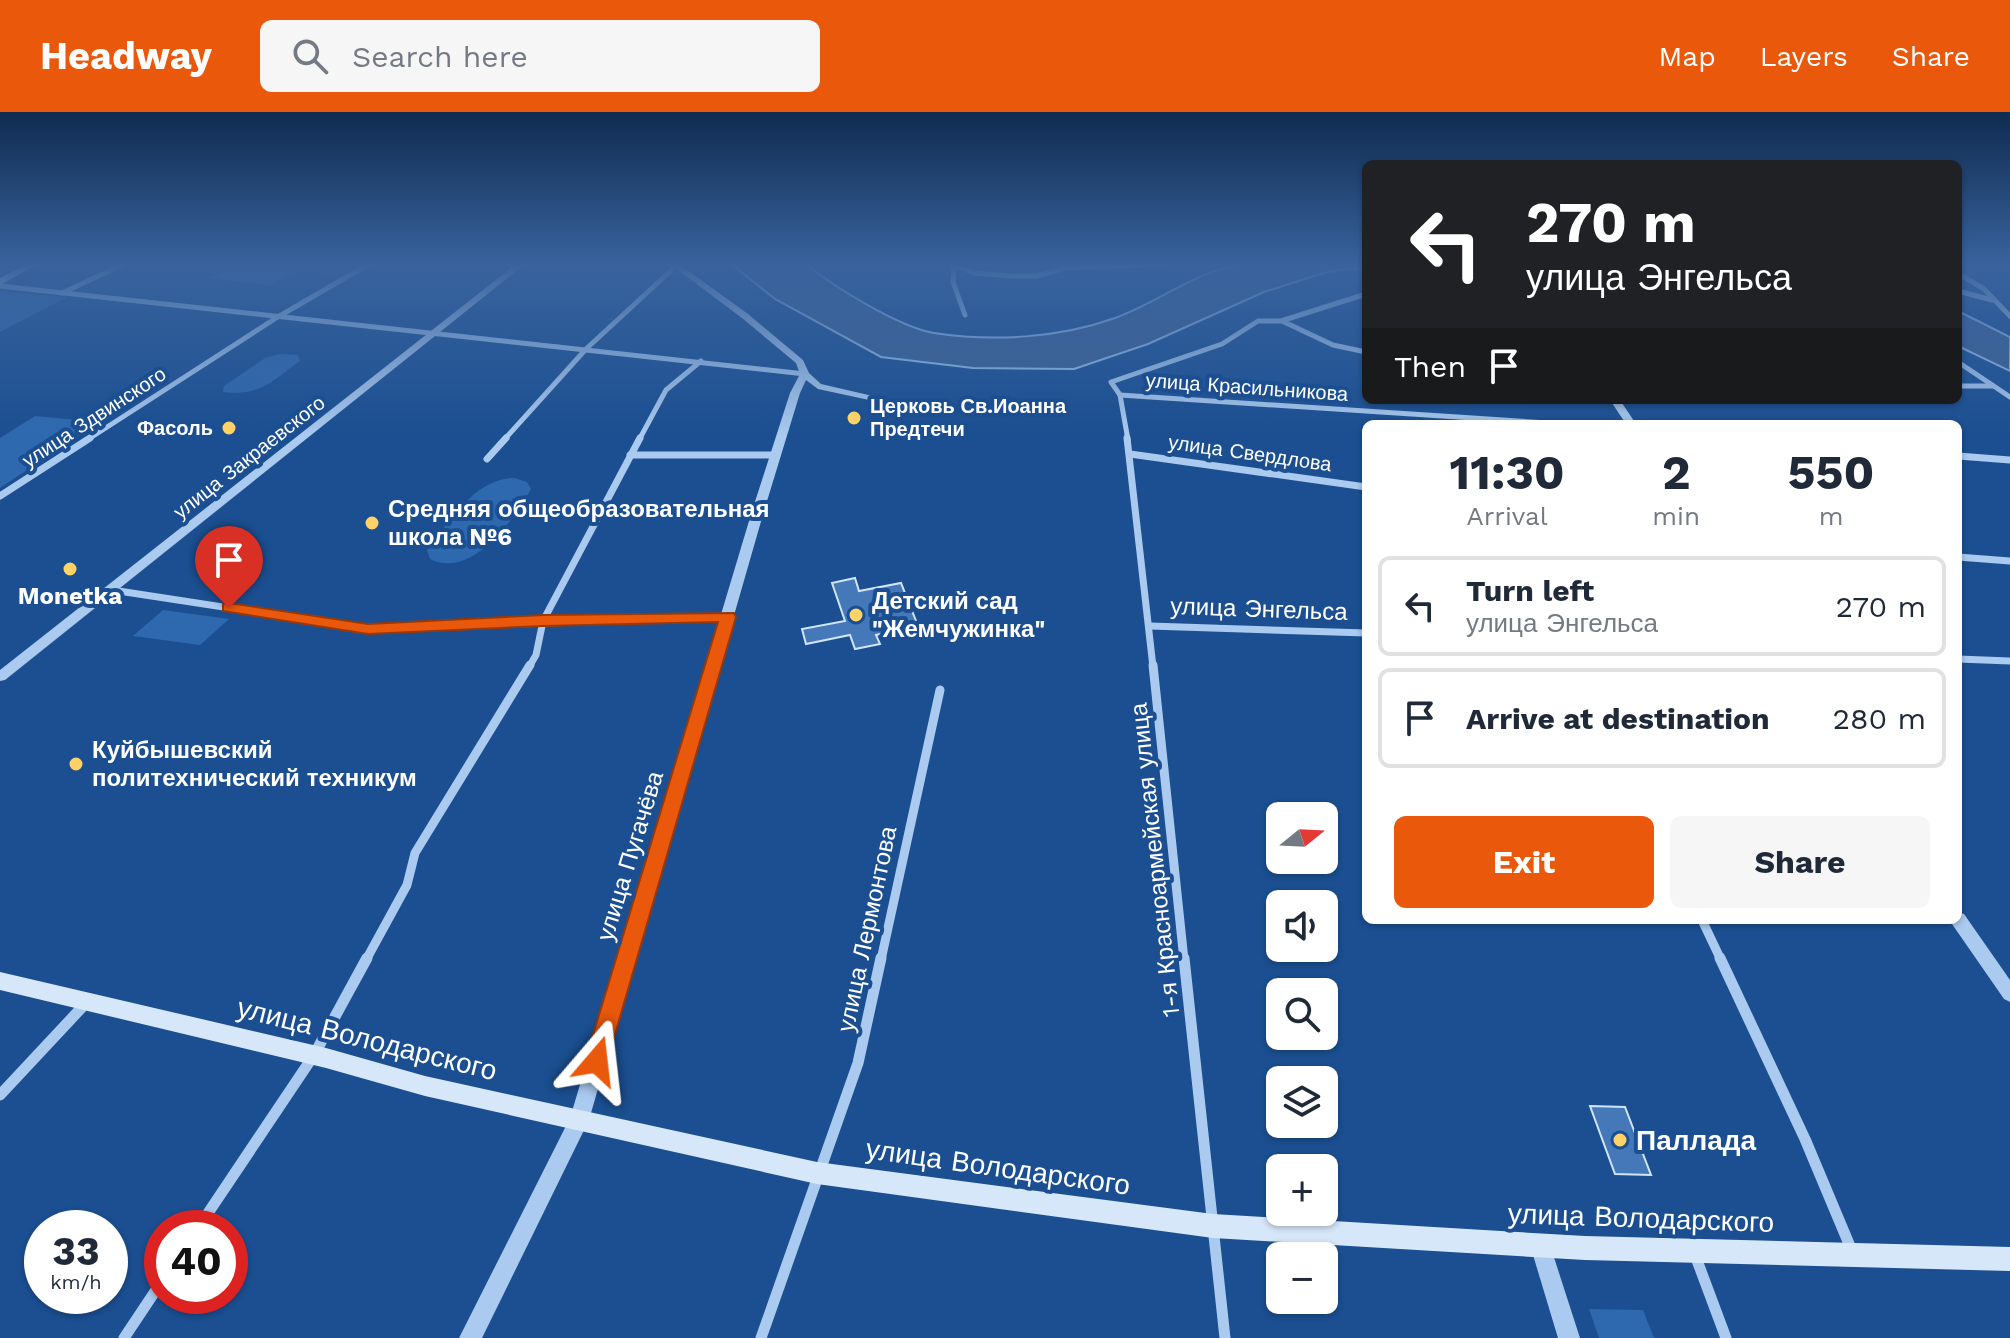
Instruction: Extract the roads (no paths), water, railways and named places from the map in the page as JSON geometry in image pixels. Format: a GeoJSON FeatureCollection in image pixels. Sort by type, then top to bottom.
{"type":"FeatureCollection","features":[{"type":"Feature","properties":{"kind":"main road","name":"улица Володарского"},"geometry":{"type":"LineString","coordinates":[[0,981],[314,1055],[425,1086],[817,1173],[1213,1226],[1540,1245],[2010,1259]]}},
{"type":"Feature","properties":{"kind":"street","name":"улица Здвинского"},"geometry":{"type":"LineString","coordinates":[[0,496],[271,321]]}},
{"type":"Feature","properties":{"kind":"street"},"geometry":{"type":"LineString","coordinates":[[337,321],[805,374]]}},
{"type":"Feature","properties":{"kind":"street","name":"улица Закраевского"},"geometry":{"type":"LineString","coordinates":[[0,677],[449,321]]}},
{"type":"Feature","properties":{"kind":"street"},"geometry":{"type":"LineString","coordinates":[[487,459],[615,321]]}},
{"type":"Feature","properties":{"kind":"street"},"geometry":{"type":"LineString","coordinates":[[748,321],[800,362],[805,374],[818,386],[911,406]]}},
{"type":"Feature","properties":{"kind":"street","name":"1-я Красноармейская улица"},"geometry":{"type":"LineString","coordinates":[[1225,1338],[1130,454],[1120,395],[1111,382],[1222,344],[1258,321]]}},
{"type":"Feature","properties":{"kind":"street"},"geometry":{"type":"LineString","coordinates":[[1281,321],[1333,345],[1362,351]]}},
{"type":"Feature","properties":{"kind":"street"},"geometry":{"type":"LineString","coordinates":[[210,1210],[314,1055],[407,885],[415,853],[536,655],[543,621],[666,390],[701,361]]}},
{"type":"Feature","properties":{"kind":"street"},"geometry":{"type":"LineString","coordinates":[[1962,365],[2010,397]]}},
{"type":"Feature","properties":{"kind":"street","name":"улица Пугачёва"},"geometry":{"type":"LineString","coordinates":[[470,1338],[579,1120],[795,393],[805,374]]}},
{"type":"Feature","properties":{"kind":"street"},"geometry":{"type":"LineString","coordinates":[[1962,386],[1994,385]]}},
{"type":"Feature","properties":{"kind":"street","name":"улица Красильникова"},"geometry":{"type":"LineString","coordinates":[[1120,395],[1502,420]]}},
{"type":"Feature","properties":{"kind":"street","name":"улица Свердлова"},"geometry":{"type":"LineString","coordinates":[[1130,454],[1362,486]]}},
{"type":"Feature","properties":{"kind":"street"},"geometry":{"type":"LineString","coordinates":[[630,455],[777,455]]}},
{"type":"Feature","properties":{"kind":"street"},"geometry":{"type":"LineString","coordinates":[[1962,456],[2010,460]]}},
{"type":"Feature","properties":{"kind":"street"},"geometry":{"type":"LineString","coordinates":[[1962,557],[2010,561]]}},
{"type":"Feature","properties":{"kind":"street"},"geometry":{"type":"LineString","coordinates":[[112,590],[368,629],[728,617]]}},
{"type":"Feature","properties":{"kind":"street","name":"улица Энгельса"},"geometry":{"type":"LineString","coordinates":[[1150,626],[1362,633]]}},
{"type":"Feature","properties":{"kind":"street"},"geometry":{"type":"LineString","coordinates":[[1962,659],[2010,661]]}},
{"type":"Feature","properties":{"kind":"street","name":"улица Лермонтова"},"geometry":{"type":"LineString","coordinates":[[761,1338],[858,1063],[940,690]]}},
{"type":"Feature","properties":{"kind":"street"},"geometry":{"type":"LineString","coordinates":[[1704,924],[1805,1139],[1853,1255]]}},
{"type":"Feature","properties":{"kind":"street"},"geometry":{"type":"LineString","coordinates":[[1961,924],[2010,994]]}},
{"type":"Feature","properties":{"kind":"street"},"geometry":{"type":"LineString","coordinates":[[0,1095],[86,1003]]}},
{"type":"Feature","properties":{"kind":"street"},"geometry":{"type":"LineString","coordinates":[[1540,1245],[1569,1338]]}},
{"type":"Feature","properties":{"kind":"street"},"geometry":{"type":"LineString","coordinates":[[1693,1250],[1726,1338]]}},
{"type":"Feature","properties":{"kind":"street"},"geometry":{"type":"LineString","coordinates":[[124,1338],[144,1308]]}},
{"type":"Feature","properties":{"kind":"place","name":"Церковь Св.Иоанна Предтечи"},"geometry":{"type":"Point","coordinates":[854,418]}},
{"type":"Feature","properties":{"kind":"place","name":"Фасоль"},"geometry":{"type":"Point","coordinates":[229,428]}},
{"type":"Feature","properties":{"kind":"place","name":"Средняя общеобразовательная школа №6"},"geometry":{"type":"Point","coordinates":[372,523]}},
{"type":"Feature","properties":{"kind":"place","name":"Monetka"},"geometry":{"type":"Point","coordinates":[70,569]}},
{"type":"Feature","properties":{"kind":"place","name":"Детский сад \"Жемчужинка\""},"geometry":{"type":"Point","coordinates":[856,615]}},
{"type":"Feature","properties":{"kind":"place","name":"Куйбышевский политехнический техникум"},"geometry":{"type":"Point","coordinates":[76,764]}},
{"type":"Feature","properties":{"kind":"place","name":"Паллада"},"geometry":{"type":"Point","coordinates":[1620,1140]}}]}
